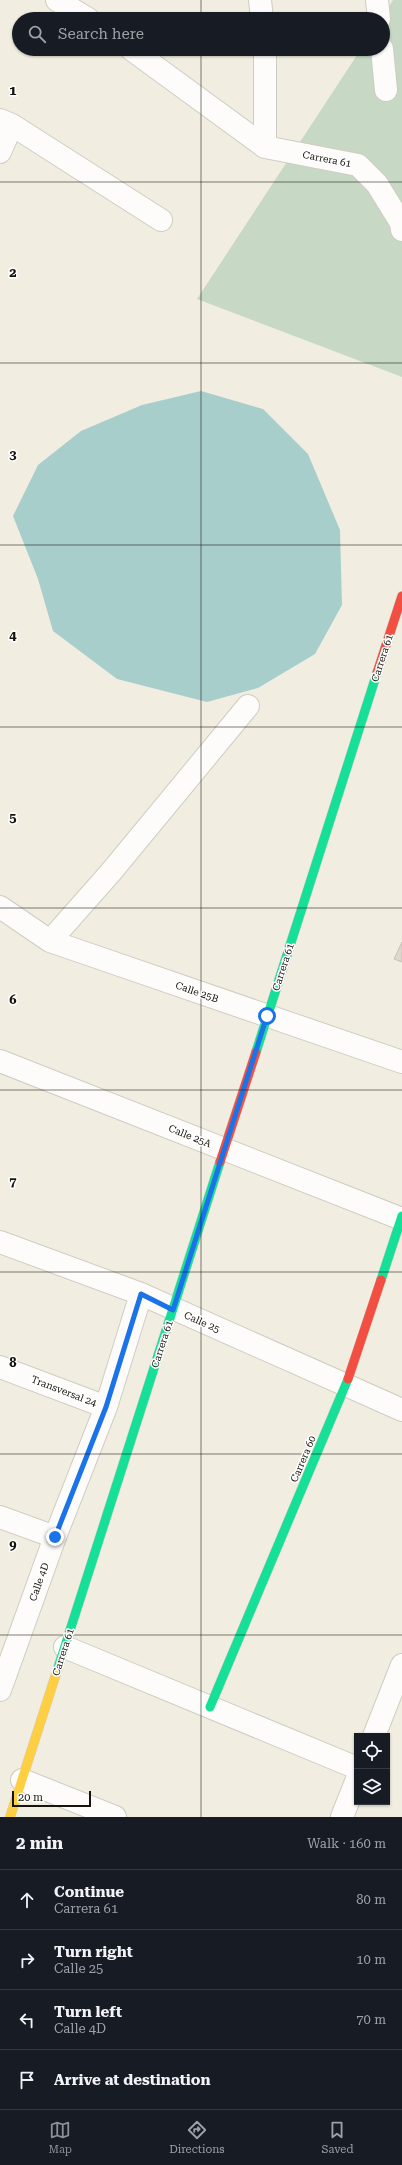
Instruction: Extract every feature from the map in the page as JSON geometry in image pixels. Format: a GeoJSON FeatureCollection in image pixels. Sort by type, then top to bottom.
{"type":"FeatureCollection","features":[{"type":"Feature","properties":{"kind":"street"},"geometry":{"type":"LineString","coordinates":[[57,0],[77,12]]}},
{"type":"Feature","properties":{"kind":"street"},"geometry":{"type":"LineString","coordinates":[[260,0],[261,12]]}},
{"type":"Feature","properties":{"kind":"street"},"geometry":{"type":"LineString","coordinates":[[377,0],[378,12]]}},
{"type":"Feature","properties":{"kind":"street"},"geometry":{"type":"LineString","coordinates":[[141,56],[265,147]]}},
{"type":"Feature","properties":{"kind":"street"},"geometry":{"type":"LineString","coordinates":[[265,56],[265,147]]}},
{"type":"Feature","properties":{"kind":"street"},"geometry":{"type":"LineString","coordinates":[[383,56],[386,90]]}},
{"type":"Feature","properties":{"kind":"street"},"geometry":{"type":"LineString","coordinates":[[0,152],[6,122],[161,220]]}},
{"type":"Feature","properties":{"kind":"street","name":"Carrera 61"},"geometry":{"type":"LineString","coordinates":[[265,147],[358,165],[377,184],[401,223],[402,230]]}},
{"type":"Feature","properties":{"kind":"street","name":"Carrera 61"},"geometry":{"type":"LineString","coordinates":[[10,1817],[402,596]]}},
{"type":"Feature","properties":{"kind":"street"},"geometry":{"type":"LineString","coordinates":[[50,941],[112,872],[248,706]]}},
{"type":"Feature","properties":{"kind":"street","name":"Calle 25B"},"geometry":{"type":"LineString","coordinates":[[0,907],[50,941],[402,1062]]}},
{"type":"Feature","properties":{"kind":"street","name":"Calle 25A"},"geometry":{"type":"LineString","coordinates":[[0,1061],[224,1150],[402,1218]]}},
{"type":"Feature","properties":{"kind":"street","name":"Carrera 60"},"geometry":{"type":"LineString","coordinates":[[210,1707],[346,1386],[402,1218]]}},
{"type":"Feature","properties":{"kind":"street","name":"Calle 25"},"geometry":{"type":"LineString","coordinates":[[0,1242],[141,1294],[173,1310],[402,1410]]}},
{"type":"Feature","properties":{"kind":"street","name":"Calle 4D"},"geometry":{"type":"LineString","coordinates":[[1,1683],[55,1537],[106,1407],[141,1294]]}},
{"type":"Feature","properties":{"kind":"street","name":"Transversal 24"},"geometry":{"type":"LineString","coordinates":[[0,1367],[106,1407]]}},
{"type":"Feature","properties":{"kind":"street"},"geometry":{"type":"LineString","coordinates":[[0,1517],[55,1537]]}},
{"type":"Feature","properties":{"kind":"street"},"geometry":{"type":"LineString","coordinates":[[65,1646],[354,1767]]}},
{"type":"Feature","properties":{"kind":"street"},"geometry":{"type":"LineString","coordinates":[[375,1733],[402,1665]]}},
{"type":"Feature","properties":{"kind":"street"},"geometry":{"type":"LineString","coordinates":[[22,1780],[115,1817]]}},
{"type":"Feature","properties":{"kind":"street"},"geometry":{"type":"LineString","coordinates":[[342,1817],[354,1787]]}},
{"type":"Feature","properties":{"kind":"green space"},"geometry":{"type":"Polygon","coordinates":[[[393,0],[402,0],[402,377],[197,299],[356,56],[390,56],[390,12],[385,12],[393,0]]]}},
{"type":"Feature","properties":{"kind":"water"},"geometry":{"type":"Polygon","coordinates":[[[201,391],[263,409],[308,454],[340,530],[342,605],[315,654],[258,688],[207,702],[117,679],[53,631],[38,579],[13,516],[38,465],[81,431],[142,405],[201,391]]]}},
{"type":"Feature","properties":{"kind":"building"},"geometry":{"type":"Polygon","coordinates":[[[402,942],[402,962],[394,959],[402,942]]]}},
{"type":"Feature","properties":{"kind":"traffic: fast"},"geometry":{"type":"LineString","coordinates":[[256,1052],[377,673]]}},
{"type":"Feature","properties":{"kind":"traffic: fast"},"geometry":{"type":"LineString","coordinates":[[56,1674],[220,1162]]}},
{"type":"Feature","properties":{"kind":"traffic: fast"},"geometry":{"type":"LineString","coordinates":[[381,1280],[402,1216]]}},
{"type":"Feature","properties":{"kind":"traffic: fast"},"geometry":{"type":"LineString","coordinates":[[210,1707],[348,1379]]}},
{"type":"Feature","properties":{"kind":"traffic: slow"},"geometry":{"type":"LineString","coordinates":[[10,1817],[56,1674]]}},
{"type":"Feature","properties":{"kind":"traffic: jam"},"geometry":{"type":"LineString","coordinates":[[377,673],[402,596]]}},
{"type":"Feature","properties":{"kind":"traffic: jam"},"geometry":{"type":"LineString","coordinates":[[220,1162],[256,1052]]}},
{"type":"Feature","properties":{"kind":"traffic: jam"},"geometry":{"type":"LineString","coordinates":[[348,1379],[381,1280]]}},
{"type":"Feature","properties":{"kind":"route"},"geometry":{"type":"LineString","coordinates":[[55,1537],[106,1407],[141,1294],[173,1310],[267,1016]]}}]}
